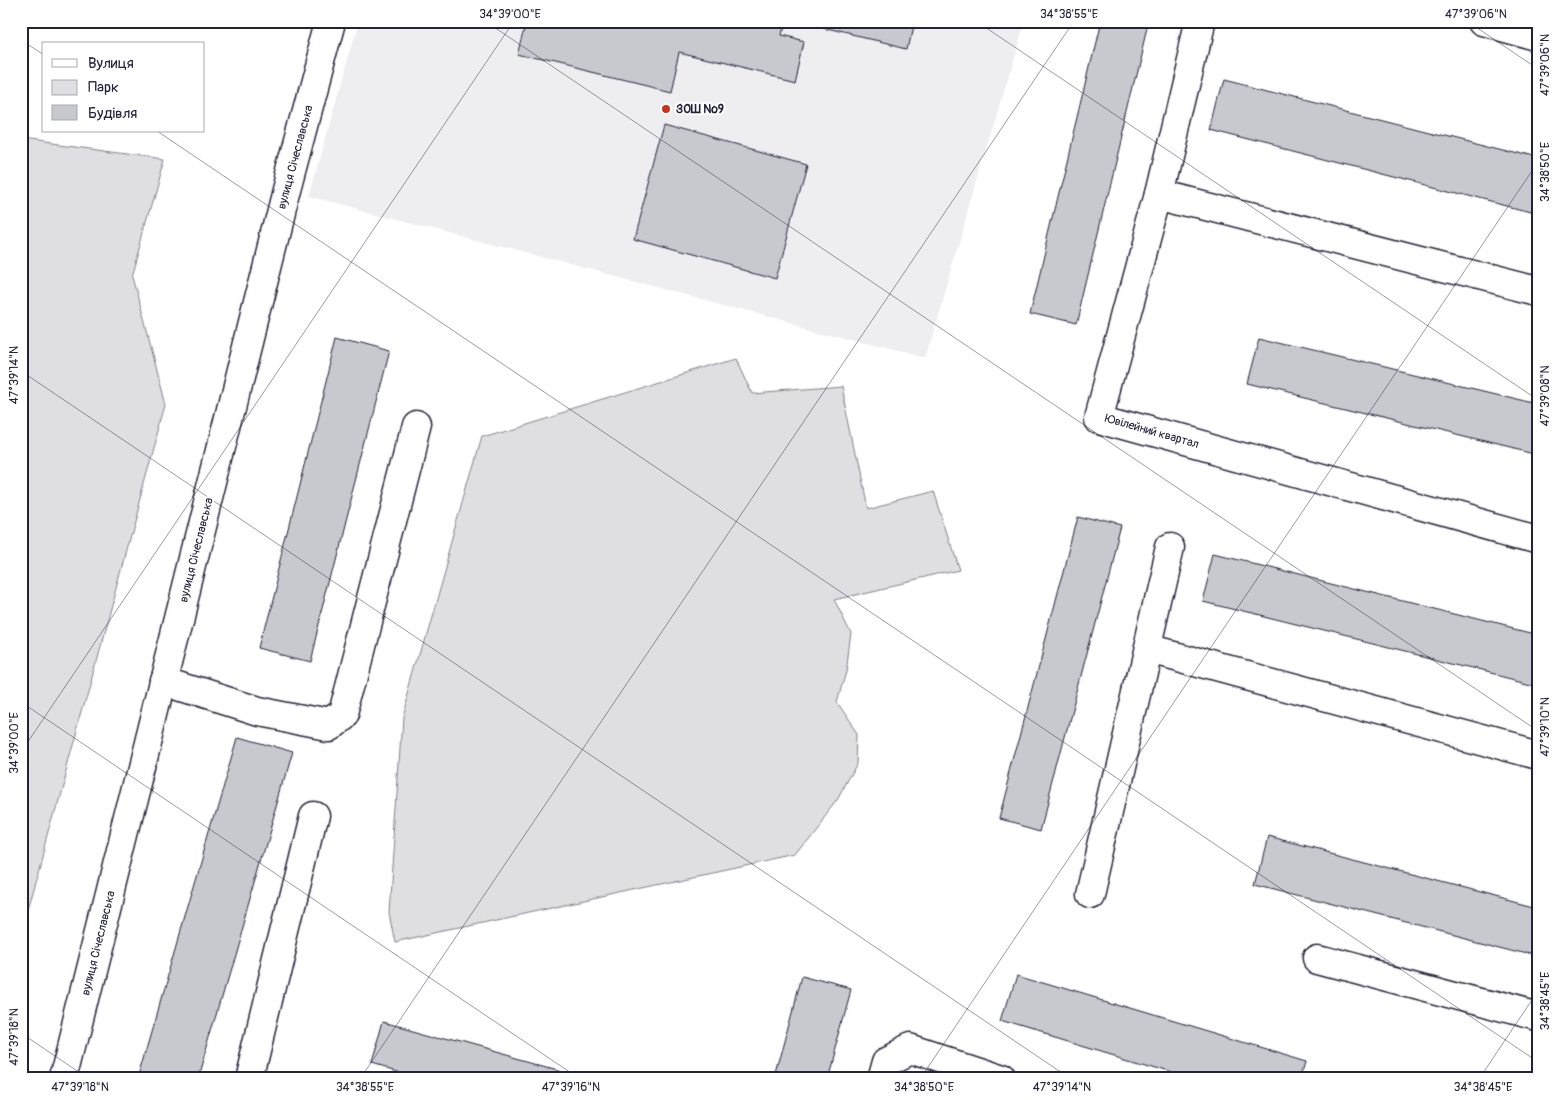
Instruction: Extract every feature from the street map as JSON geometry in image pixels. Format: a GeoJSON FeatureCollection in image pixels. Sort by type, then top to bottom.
{"type":"FeatureCollection","features":[{"type":"Feature","properties":{"kind":"street","name":"вулиця Січеславська"},"geometry":{"type":"LineString","coordinates":[[64,1079],[286,190],[331,21]]}},
{"type":"Feature","properties":{"kind":"street","name":"Ювілейний квартал"},"geometry":{"type":"LineString","coordinates":[[1200,21],[1159,194],[1099,417],[1538,539]]}},
{"type":"Feature","properties":{"kind":"street"},"geometry":{"type":"LineString","coordinates":[[1484,21],[1538,36]]}},
{"type":"Feature","properties":{"kind":"street"},"geometry":{"type":"LineString","coordinates":[[1159,194],[1538,291]]}},
{"type":"Feature","properties":{"kind":"street"},"geometry":{"type":"LineString","coordinates":[[164,681],[257,711],[329,725],[342,716],[416,427]]}},
{"type":"Feature","properties":{"kind":"street"},"geometry":{"type":"LineString","coordinates":[[1090,894],[1170,546]]}},
{"type":"Feature","properties":{"kind":"street"},"geometry":{"type":"LineString","coordinates":[[1146,649],[1538,755]]}},
{"type":"Feature","properties":{"kind":"street"},"geometry":{"type":"LineString","coordinates":[[249,1079],[314,816]]}},
{"type":"Feature","properties":{"kind":"street"},"geometry":{"type":"LineString","coordinates":[[1317,958],[1538,1017]]}},
{"type":"Feature","properties":{"kind":"street"},"geometry":{"type":"LineString","coordinates":[[881,1079],[886,1061],[910,1050],[1001,1079]]}},
{"type":"Feature","properties":{"kind":"shaded area","name":"ЗОШ №9"},"geometry":{"type":"Polygon","coordinates":[[[358,21],[1024,21],[925,358],[309,196],[358,21]]]}},
{"type":"Feature","properties":{"kind":"green space"},"geometry":{"type":"Polygon","coordinates":[[[21,140],[165,159],[132,275],[166,404],[21,936],[21,140]]]}},
{"type":"Feature","properties":{"kind":"green space"},"geometry":{"type":"Polygon","coordinates":[[[736,358],[752,393],[841,386],[866,508],[933,491],[958,570],[834,599],[851,634],[846,670],[837,702],[859,735],[858,763],[838,800],[795,855],[395,942],[389,912],[402,718],[482,436],[736,358]]]}},
{"type":"Feature","properties":{"kind":"building","name":"ЗОШ №9"},"geometry":{"type":"Polygon","coordinates":[[[527,21],[783,21],[779,36],[804,42],[795,80],[679,52],[670,91],[519,54],[527,21]]]}},
{"type":"Feature","properties":{"kind":"building"},"geometry":{"type":"Polygon","coordinates":[[[791,21],[912,21],[906,49],[791,21]]]}},
{"type":"Feature","properties":{"kind":"building"},"geometry":{"type":"Polygon","coordinates":[[[1100,21],[1149,21],[1076,325],[1030,314],[1100,21]]]}},
{"type":"Feature","properties":{"kind":"building"},"geometry":{"type":"Polygon","coordinates":[[[1224,79],[1538,159],[1538,214],[1211,130],[1224,79]]]}},
{"type":"Feature","properties":{"kind":"building"},"geometry":{"type":"Polygon","coordinates":[[[664,125],[806,164],[775,278],[633,239],[664,125]]]}},
{"type":"Feature","properties":{"kind":"building"},"geometry":{"type":"Polygon","coordinates":[[[337,337],[389,351],[310,661],[259,648],[337,337]]]}},
{"type":"Feature","properties":{"kind":"building"},"geometry":{"type":"Polygon","coordinates":[[[1259,337],[1538,404],[1538,455],[1247,384],[1259,337]]]}},
{"type":"Feature","properties":{"kind":"building"},"geometry":{"type":"Polygon","coordinates":[[[1078,517],[1120,528],[1041,829],[999,818],[1078,517]]]}},
{"type":"Feature","properties":{"kind":"building"},"geometry":{"type":"Polygon","coordinates":[[[1215,554],[1538,635],[1538,684],[1203,601],[1215,554]]]}},
{"type":"Feature","properties":{"kind":"building"},"geometry":{"type":"Polygon","coordinates":[[[237,737],[292,753],[198,1079],[138,1079],[237,737]]]}},
{"type":"Feature","properties":{"kind":"building"},"geometry":{"type":"Polygon","coordinates":[[[1267,837],[1538,907],[1538,957],[1255,884],[1267,837]]]}},
{"type":"Feature","properties":{"kind":"building"},"geometry":{"type":"Polygon","coordinates":[[[1016,974],[1307,1061],[1302,1079],[1194,1079],[1002,1021],[1016,974]]]}},
{"type":"Feature","properties":{"kind":"building"},"geometry":{"type":"Polygon","coordinates":[[[802,977],[851,990],[827,1079],[775,1079],[802,977]]]}},
{"type":"Feature","properties":{"kind":"building"},"geometry":{"type":"Polygon","coordinates":[[[384,1021],[593,1079],[420,1079],[372,1065],[384,1021]]]}},
{"type":"Feature","properties":{"kind":"place","name":"ЗОШ №9"},"geometry":{"type":"Point","coordinates":[666,109]}}]}
